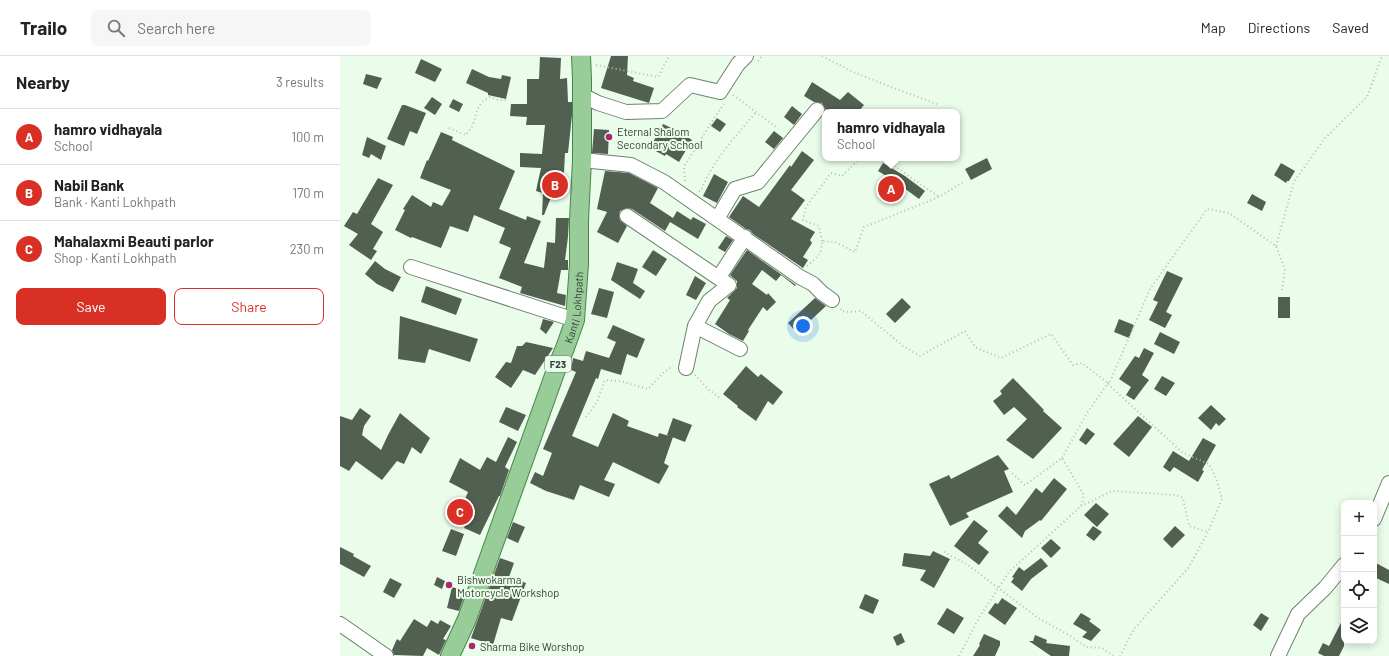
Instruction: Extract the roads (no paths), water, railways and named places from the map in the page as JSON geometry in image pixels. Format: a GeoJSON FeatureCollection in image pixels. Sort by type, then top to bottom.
{"type":"FeatureCollection","features":[{"type":"Feature","properties":{"kind":"main road","name":"Kanti Lokhpath"},"geometry":{"type":"LineString","coordinates":[[450,656],[467,619],[575,320],[579,264],[579,220],[582,160],[581,59]]}},
{"type":"Feature","properties":{"kind":"street"},"geometry":{"type":"LineString","coordinates":[[582,95],[598,103],[626,112],[662,111],[690,85],[720,92],[738,64],[752,59]]}},
{"type":"Feature","properties":{"kind":"street"},"geometry":{"type":"LineString","coordinates":[[717,219],[735,188],[758,182],[817,110]]}},
{"type":"Feature","properties":{"kind":"street"},"geometry":{"type":"LineString","coordinates":[[582,160],[631,165],[691,195],[717,219],[745,237],[800,277],[813,284],[832,300]]}},
{"type":"Feature","properties":{"kind":"street"},"geometry":{"type":"LineString","coordinates":[[626,216],[729,285],[709,301],[695,326],[686,368]]}},
{"type":"Feature","properties":{"kind":"street"},"geometry":{"type":"LineString","coordinates":[[719,277],[745,237]]}},
{"type":"Feature","properties":{"kind":"street"},"geometry":{"type":"LineString","coordinates":[[411,267],[575,320]]}},
{"type":"Feature","properties":{"kind":"street"},"geometry":{"type":"LineString","coordinates":[[695,326],[740,349]]}},
{"type":"Feature","properties":{"kind":"street"},"geometry":{"type":"LineString","coordinates":[[1377,513],[1389,483]]}},
{"type":"Feature","properties":{"kind":"street"},"geometry":{"type":"LineString","coordinates":[[1278,656],[1298,614],[1325,588],[1341,569]]}},
{"type":"Feature","properties":{"kind":"street"},"geometry":{"type":"LineString","coordinates":[[340,624],[386,656]]}},
{"type":"Feature","properties":{"kind":"place","name":"Eternal Shalom Secondary School"},"geometry":{"type":"Point","coordinates":[609,137]}},
{"type":"Feature","properties":{"kind":"place","name":"Nabil Bank"},"geometry":{"type":"Point","coordinates":[555,185]}},
{"type":"Feature","properties":{"kind":"place","name":"hamro vidhayala"},"geometry":{"type":"Point","coordinates":[891,189]}},
{"type":"Feature","properties":{"kind":"place","name":"Mahalaxmi Beauti parlor"},"geometry":{"type":"Point","coordinates":[460,512]}},
{"type":"Feature","properties":{"kind":"place","name":"Bishwokarma Motorcycle Workshop"},"geometry":{"type":"Point","coordinates":[449,585]}},
{"type":"Feature","properties":{"kind":"place","name":"Sharma Bike Worshop"},"geometry":{"type":"Point","coordinates":[472,646]}}]}
